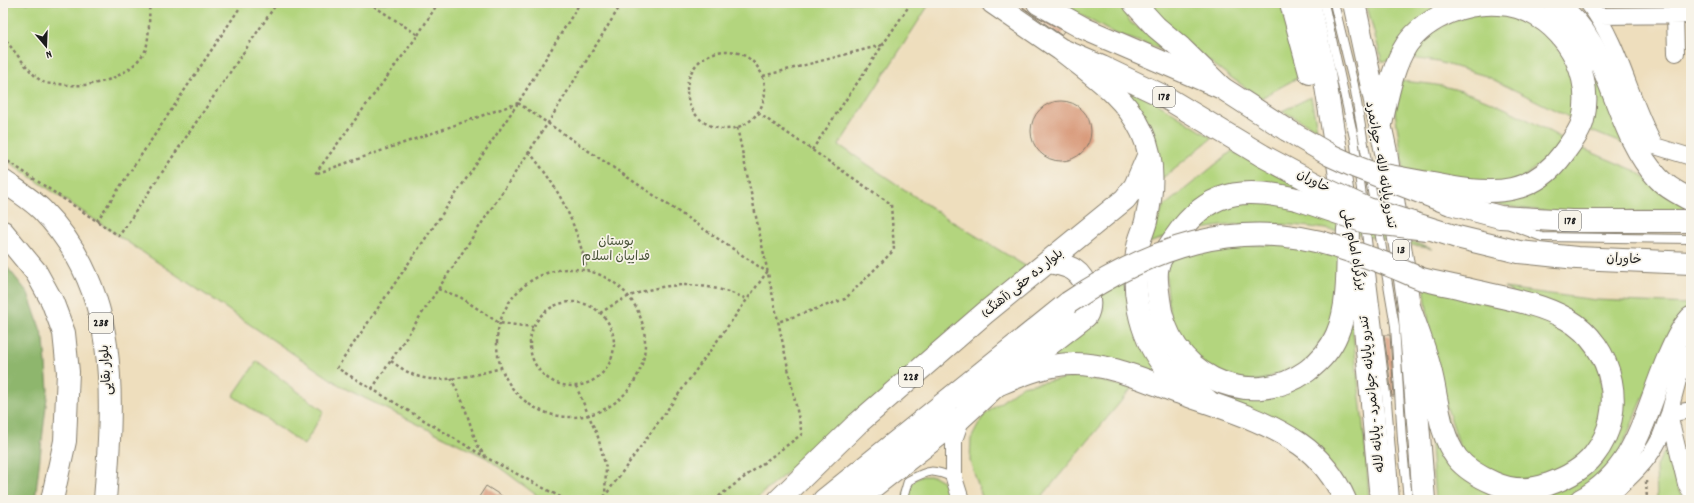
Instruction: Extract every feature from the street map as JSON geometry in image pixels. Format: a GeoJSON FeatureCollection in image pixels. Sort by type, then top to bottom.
{"type":"FeatureCollection","features":[{"type":"Feature","properties":{"kind":"main road","name":"خاوران"},"geometry":{"type":"LineString","coordinates":[[993,3],[1060,48],[1164,97],[1263,156],[1323,188],[1368,209],[1427,229],[1519,252],[1576,258],[1691,263]]}},
{"type":"Feature","properties":{"kind":"main road","name":"178"},"geometry":{"type":"LineString","coordinates":[[1038,3],[1085,29],[1222,88],[1287,130],[1330,155],[1374,173],[1450,196],[1500,217],[1571,221],[1691,221]]}},
{"type":"Feature","properties":{"kind":"main road"},"geometry":{"type":"LineString","coordinates":[[1134,3],[1156,28],[1181,48],[1222,88]]}},
{"type":"Feature","properties":{"kind":"main road"},"geometry":{"type":"LineString","coordinates":[[1291,3],[1310,72],[1332,126]]}},
{"type":"Feature","properties":{"kind":"main road","name":"بزرگراه امام علی"},"geometry":{"type":"LineString","coordinates":[[1309,3],[1323,67],[1348,229],[1362,296],[1381,500]]}},
{"type":"Feature","properties":{"kind":"main road","name":"13"},"geometry":{"type":"LineString","coordinates":[[1354,3],[1381,124],[1409,306],[1424,500]]}},
{"type":"Feature","properties":{"kind":"main road"},"geometry":{"type":"LineString","coordinates":[[1555,3],[1578,25],[1589,41],[1601,64],[1633,145],[1658,178],[1677,193],[1691,200]]}},
{"type":"Feature","properties":{"kind":"main road"},"geometry":{"type":"LineString","coordinates":[[1381,124],[1392,80],[1407,45],[1416,33],[1438,17],[1475,5],[1498,4],[1524,9],[1554,28],[1562,36],[1574,52],[1582,72],[1585,93],[1582,122],[1571,143],[1546,172],[1530,182],[1513,189],[1450,196]]}},
{"type":"Feature","properties":{"kind":"main road"},"geometry":{"type":"LineString","coordinates":[[1060,48],[1115,93],[1125,104],[1143,133],[1149,154],[1153,184],[1146,221],[1138,247],[1137,297],[1140,321],[1153,350],[1164,366],[1212,404]]}},
{"type":"Feature","properties":{"kind":"main road","name":"بلوار ده حقی (آهنگ)"},"geometry":{"type":"LineString","coordinates":[[779,500],[857,424],[985,313],[1050,262],[1125,199],[1135,186],[1149,154]]}},
{"type":"Feature","properties":{"kind":"main road","name":"بلوار بقایی"},"geometry":{"type":"LineString","coordinates":[[3,181],[42,209],[74,249],[94,289],[104,335],[110,386],[110,430],[105,500]]}},
{"type":"Feature","properties":{"kind":"main road"},"geometry":{"type":"LineString","coordinates":[[1348,229],[1345,293],[1342,319],[1334,339],[1316,364],[1300,376],[1266,387],[1241,387],[1208,377],[1185,360],[1175,347],[1167,330],[1159,306],[1158,266],[1190,219],[1209,204],[1238,193],[1253,192],[1297,199],[1365,222],[1427,229]]}},
{"type":"Feature","properties":{"kind":"main road"},"geometry":{"type":"LineString","coordinates":[[3,232],[36,272],[52,301],[64,333],[68,372],[62,500]]}},
{"type":"Feature","properties":{"kind":"main road"},"geometry":{"type":"LineString","coordinates":[[824,500],[1068,303],[1119,271],[1150,256],[1183,245],[1216,238],[1245,235],[1287,235],[1332,246],[1386,264],[1420,278],[1511,300],[1551,312],[1567,319],[1584,332],[1604,358],[1613,389],[1613,414],[1604,438],[1594,454],[1581,468],[1562,480],[1538,488],[1517,490],[1503,487],[1472,472],[1458,458],[1443,430],[1430,369],[1409,306]]}},
{"type":"Feature","properties":{"kind":"main road"},"geometry":{"type":"LineString","coordinates":[[856,500],[962,417],[997,385],[1086,316],[1089,310],[1088,296],[1083,280],[1076,271],[1068,266],[1050,262]]}},
{"type":"Feature","properties":{"kind":"main road"},"geometry":{"type":"LineString","coordinates":[[1581,500],[1601,487],[1612,477],[1630,452],[1644,422],[1656,386],[1676,339],[1691,318]]}},
{"type":"Feature","properties":{"kind":"main road"},"geometry":{"type":"LineString","coordinates":[[997,385],[1033,371],[1072,364],[1105,367],[1212,404],[1277,430],[1300,445],[1322,464],[1345,500]]}},
{"type":"Feature","properties":{"kind":"main road"},"geometry":{"type":"LineString","coordinates":[[52,500],[65,441]]}},
{"type":"Feature","properties":{"kind":"street"},"geometry":{"type":"LineString","coordinates":[[1588,3],[1599,16],[1619,61],[1644,127],[1655,146],[1691,157]]}},
{"type":"Feature","properties":{"kind":"street"},"geometry":{"type":"LineString","coordinates":[[1599,16],[1683,15],[1676,53]]}},
{"type":"Feature","properties":{"kind":"street"},"geometry":{"type":"LineString","coordinates":[[1604,500],[1627,481],[1659,441],[1688,354]]}},
{"type":"Feature","properties":{"kind":"street"},"geometry":{"type":"LineString","coordinates":[[1669,414],[1691,410]]}},
{"type":"Feature","properties":{"kind":"street"},"geometry":{"type":"LineString","coordinates":[[1669,414],[1686,484],[1691,492]]}},
{"type":"Feature","properties":{"kind":"street"},"geometry":{"type":"LineString","coordinates":[[961,500],[954,478],[954,440],[962,417]]}},
{"type":"Feature","properties":{"kind":"lane","name":"تندرو پایانه جوانمرد - پایانه لاله"},"geometry":{"type":"LineString","coordinates":[[1324,3],[1354,138],[1387,402],[1395,500]]}},
{"type":"Feature","properties":{"kind":"lane","name":"تندرو پایانه لاله - جوانمرد"},"geometry":{"type":"LineString","coordinates":[[1334,3],[1354,84],[1395,326],[1402,440],[1408,500]]}},
{"type":"Feature","properties":{"kind":"lane"},"geometry":{"type":"LineString","coordinates":[[1450,196],[1542,237],[1691,239]]}},
{"type":"Feature","properties":{"kind":"lane"},"geometry":{"type":"LineString","coordinates":[[1519,252],[1542,237]]}},
{"type":"Feature","properties":{"kind":"lane"},"geometry":{"type":"LineString","coordinates":[[904,500],[908,481],[922,472],[934,470],[954,478]]}},
{"type":"Feature","properties":{"kind":"path"},"geometry":{"type":"LineString","coordinates":[[3,36],[24,63],[43,82],[71,86],[103,83],[130,68],[146,51],[150,14],[149,3]]}},
{"type":"Feature","properties":{"kind":"path"},"geometry":{"type":"LineString","coordinates":[[97,221],[244,3]]}},
{"type":"Feature","properties":{"kind":"path"},"geometry":{"type":"LineString","coordinates":[[3,158],[120,236],[277,3]]}},
{"type":"Feature","properties":{"kind":"path"},"geometry":{"type":"LineString","coordinates":[[369,3],[418,35]]}},
{"type":"Feature","properties":{"kind":"path"},"geometry":{"type":"LineString","coordinates":[[438,3],[418,35],[315,174],[518,103]]}},
{"type":"Feature","properties":{"kind":"path"},"geometry":{"type":"LineString","coordinates":[[566,500],[487,458],[337,368],[518,103],[580,3]]}},
{"type":"Feature","properties":{"kind":"path"},"geometry":{"type":"LineString","coordinates":[[372,389],[548,123],[622,3]]}},
{"type":"Feature","properties":{"kind":"path"},"geometry":{"type":"LineString","coordinates":[[812,150],[911,3]]}},
{"type":"Feature","properties":{"kind":"path"},"geometry":{"type":"LineString","coordinates":[[763,76],[883,45]]}},
{"type":"Feature","properties":{"kind":"path"},"geometry":{"type":"LineString","coordinates":[[721,51],[734,52],[746,56],[756,64],[763,76],[765,88],[763,101],[758,113],[748,122],[737,127],[724,128],[711,126],[700,119],[692,109],[688,97],[687,85],[691,72],[698,62],[709,55],[721,51]]}},
{"type":"Feature","properties":{"kind":"path"},"geometry":{"type":"LineString","coordinates":[[518,103],[767,272]]}},
{"type":"Feature","properties":{"kind":"path"},"geometry":{"type":"LineString","coordinates":[[758,113],[891,204],[894,250],[845,299],[778,322]]}},
{"type":"Feature","properties":{"kind":"path"},"geometry":{"type":"LineString","coordinates":[[714,500],[802,434],[737,127]]}},
{"type":"Feature","properties":{"kind":"path"},"geometry":{"type":"LineString","coordinates":[[529,152],[556,188],[570,213],[580,241],[587,270]]}},
{"type":"Feature","properties":{"kind":"path"},"geometry":{"type":"LineString","coordinates":[[561,269],[587,270],[610,279],[629,296],[642,318],[646,344],[641,369],[629,391],[610,407],[588,416],[564,418],[541,412],[521,399],[506,381],[497,358],[496,335],[503,311],[516,292],[537,276],[561,269]]}},
{"type":"Feature","properties":{"kind":"path"},"geometry":{"type":"LineString","coordinates":[[602,500],[767,272]]}},
{"type":"Feature","properties":{"kind":"path"},"geometry":{"type":"LineString","coordinates":[[600,313],[629,296],[663,286],[697,284],[730,292],[747,299]]}},
{"type":"Feature","properties":{"kind":"path"},"geometry":{"type":"LineString","coordinates":[[438,289],[460,297],[499,323],[533,327]]}},
{"type":"Feature","properties":{"kind":"path"},"geometry":{"type":"LineString","coordinates":[[563,302],[576,302],[589,305],[600,313],[608,323],[613,336],[614,349],[610,362],[601,374],[590,382],[576,386],[561,385],[548,379],[537,369],[531,356],[529,342],[533,327],[540,316],[550,308],[563,302]]}},
{"type":"Feature","properties":{"kind":"path"},"geometry":{"type":"LineString","coordinates":[[391,361],[413,375],[437,379],[474,376],[501,368]]}},
{"type":"Feature","properties":{"kind":"path"},"geometry":{"type":"LineString","coordinates":[[451,378],[464,405],[477,444],[487,458]]}},
{"type":"Feature","properties":{"kind":"path"},"geometry":{"type":"LineString","coordinates":[[576,386],[598,437],[606,468],[605,496]]}},
{"type":"Feature","properties":{"kind":"green space","name":"بوستان فداییان اسلام"},"geometry":{"type":"Polygon","coordinates":[[[3,3],[930,3],[839,145],[945,217],[1032,270],[754,500],[543,500],[487,458],[344,388],[3,158],[3,3]]]}},
{"type":"Feature","properties":{"kind":"green space"},"geometry":{"type":"Polygon","coordinates":[[[1060,3],[1119,3],[1131,23],[1183,57],[1111,32],[1060,3]]]}},
{"type":"Feature","properties":{"kind":"green space"},"geometry":{"type":"Polygon","coordinates":[[[1141,3],[1285,3],[1306,73],[1261,98],[1199,53],[1141,3]]]}},
{"type":"Feature","properties":{"kind":"green space"},"geometry":{"type":"Polygon","coordinates":[[[1366,3],[1461,3],[1392,61],[1382,61],[1366,3]]]}},
{"type":"Feature","properties":{"kind":"green space"},"geometry":{"type":"Polygon","coordinates":[[[1524,3],[1543,3],[1576,33],[1628,146],[1584,128],[1589,78],[1524,3]]]}},
{"type":"Feature","properties":{"kind":"green space"},"geometry":{"type":"Polygon","coordinates":[[[1478,9],[1539,24],[1573,66],[1575,120],[1486,76],[1438,62],[1405,57],[1418,38],[1478,9]]]}},
{"type":"Feature","properties":{"kind":"green space"},"geometry":{"type":"Polygon","coordinates":[[[1390,80],[1433,84],[1463,91],[1508,110],[1565,140],[1560,149],[1511,186],[1404,170],[1390,80]]]}},
{"type":"Feature","properties":{"kind":"green space"},"geometry":{"type":"Polygon","coordinates":[[[1118,83],[1152,100],[1212,138],[1160,180],[1118,83]]]}},
{"type":"Feature","properties":{"kind":"green space"},"geometry":{"type":"Polygon","coordinates":[[[1311,97],[1317,129],[1282,111],[1311,97]]]}},
{"type":"Feature","properties":{"kind":"green space"},"geometry":{"type":"Polygon","coordinates":[[[1574,145],[1636,171],[1691,207],[1691,211],[1562,213],[1517,208],[1487,202],[1574,145]]]}},
{"type":"Feature","properties":{"kind":"green space"},"geometry":{"type":"Polygon","coordinates":[[[1232,151],[1356,214],[1254,187],[1168,236],[1149,243],[1163,207],[1232,151]]]}},
{"type":"Feature","properties":{"kind":"green space"},"geometry":{"type":"Polygon","coordinates":[[[1256,197],[1402,238],[1432,249],[1339,231],[1278,224],[1248,224],[1216,227],[1184,233],[1202,215],[1256,197]]]}},
{"type":"Feature","properties":{"kind":"green space"},"geometry":{"type":"Polygon","coordinates":[[[1284,244],[1343,257],[1339,312],[1307,363],[1256,382],[1210,371],[1171,325],[1164,259],[1219,246],[1284,244]]]}},
{"type":"Feature","properties":{"kind":"green space"},"geometry":{"type":"Polygon","coordinates":[[[3,262],[28,293],[44,340],[48,389],[35,500],[3,500],[3,262]]]}},
{"type":"Feature","properties":{"kind":"green space"},"geometry":{"type":"Polygon","coordinates":[[[1130,275],[1162,373],[1034,363],[1104,310],[1095,295],[1130,275]]]}},
{"type":"Feature","properties":{"kind":"green space"},"geometry":{"type":"Polygon","coordinates":[[[1424,286],[1564,324],[1599,364],[1605,414],[1589,453],[1537,482],[1500,480],[1463,455],[1435,373],[1424,286]]]}},
{"type":"Feature","properties":{"kind":"green space"},"geometry":{"type":"Polygon","coordinates":[[[1504,288],[1596,300],[1690,304],[1671,335],[1616,460],[1580,494],[1565,500],[1435,500],[1425,365],[1471,478],[1579,479],[1622,379],[1617,360],[1606,342],[1504,288]]]}},
{"type":"Feature","properties":{"kind":"green space"},"geometry":{"type":"Polygon","coordinates":[[[1152,291],[1207,382],[1305,378],[1350,293],[1369,500],[1352,500],[1337,472],[1198,387],[1145,311],[1152,291]]]}},
{"type":"Feature","properties":{"kind":"green space"},"geometry":{"type":"Polygon","coordinates":[[[257,361],[324,411],[304,445],[233,396],[257,361]]]}},
{"type":"Feature","properties":{"kind":"green space"},"geometry":{"type":"Polygon","coordinates":[[[1078,376],[1132,388],[1039,500],[983,500],[970,461],[971,439],[983,416],[1022,386],[1078,376]]]}},
{"type":"Feature","properties":{"kind":"green space"},"geometry":{"type":"Polygon","coordinates":[[[1666,449],[1678,489],[1684,500],[1657,500],[1656,466],[1666,449]]]}},
{"type":"Feature","properties":{"kind":"green space"},"geometry":{"type":"Polygon","coordinates":[[[920,476],[934,476],[946,483],[952,500],[902,500],[907,486],[920,476]]]}},
{"type":"Feature","properties":{"kind":"building"},"geometry":{"type":"Polygon","coordinates":[[[1023,8],[1032,14],[1064,31],[1061,35],[1023,8]]]}},
{"type":"Feature","properties":{"kind":"building"},"geometry":{"type":"Polygon","coordinates":[[[1061,101],[1078,106],[1086,114],[1091,131],[1086,148],[1078,156],[1061,161],[1044,156],[1036,148],[1031,131],[1036,114],[1044,106],[1061,101]]]}},
{"type":"Feature","properties":{"kind":"building"},"geometry":{"type":"Polygon","coordinates":[[[1384,335],[1390,335],[1394,396],[1392,396],[1384,335]]]}},
{"type":"Feature","properties":{"kind":"building"},"geometry":{"type":"Polygon","coordinates":[[[486,486],[508,500],[477,500],[486,486]]]}}]}
